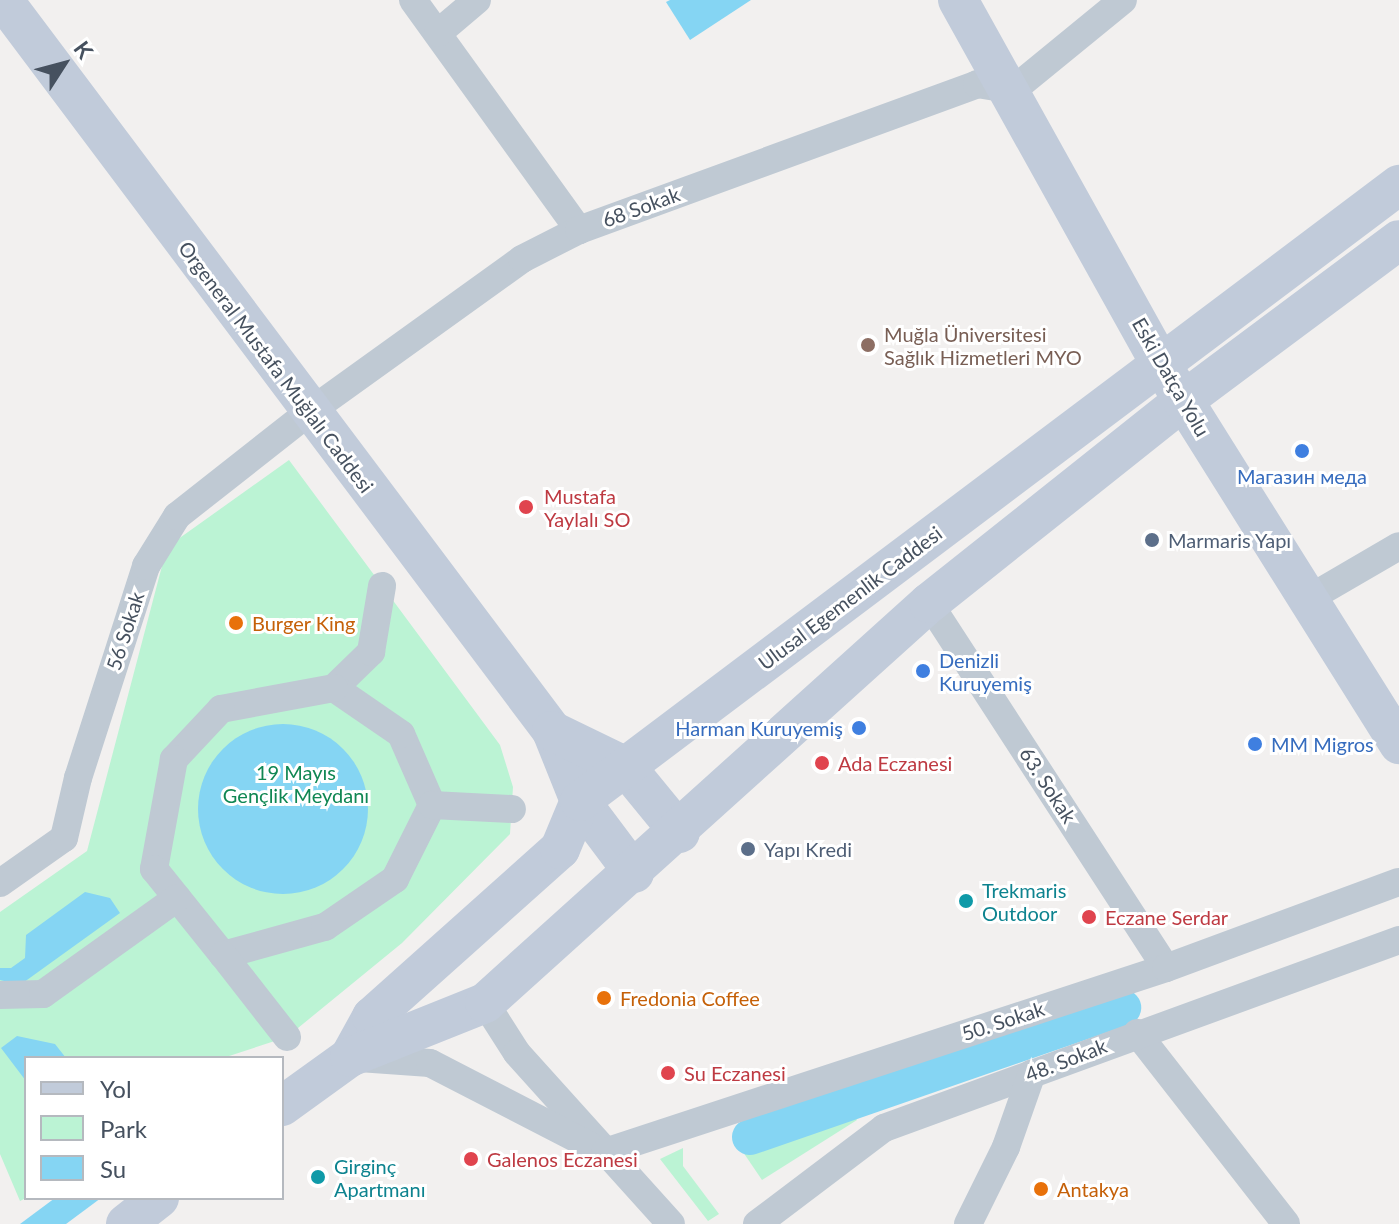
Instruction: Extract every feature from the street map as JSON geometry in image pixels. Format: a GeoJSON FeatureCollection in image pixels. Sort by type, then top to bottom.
{"type":"FeatureCollection","features":[{"type":"Feature","properties":{"kind":"main road","name":"Orgeneral Mustafa Muğlalı Caddesi"},"geometry":{"type":"LineString","coordinates":[[3,0],[308,413],[552,731]]}},
{"type":"Feature","properties":{"kind":"main road","name":"Eski Datça Yolu"},"geometry":{"type":"LineString","coordinates":[[958,0],[1013,90],[1160,363],[1399,744]]}},
{"type":"Feature","properties":{"kind":"main road","name":"Ulusal Egemenlik Caddesi"},"geometry":{"type":"LineString","coordinates":[[580,801],[1399,185]]}},
{"type":"Feature","properties":{"kind":"main road"},"geometry":{"type":"LineString","coordinates":[[284,1105],[350,1057],[485,1003],[680,833],[929,603],[1183,401],[1399,240]]}},
{"type":"Feature","properties":{"kind":"main road"},"geometry":{"type":"LineString","coordinates":[[552,731],[626,767],[680,833]]}},
{"type":"Feature","properties":{"kind":"main road"},"geometry":{"type":"LineString","coordinates":[[552,731],[580,801],[634,873]]}},
{"type":"Feature","properties":{"kind":"main road"},"geometry":{"type":"LineString","coordinates":[[350,1057],[372,1017],[560,849],[580,801]]}},
{"type":"Feature","properties":{"kind":"main road"},"geometry":{"type":"LineString","coordinates":[[126,1224],[156,1200]]}},
{"type":"Feature","properties":{"kind":"street"},"geometry":{"type":"LineString","coordinates":[[413,0],[579,230]]}},
{"type":"Feature","properties":{"kind":"street"},"geometry":{"type":"LineString","coordinates":[[438,33],[477,0]]}},
{"type":"Feature","properties":{"kind":"street"},"geometry":{"type":"LineString","coordinates":[[1013,90],[1123,0]]}},
{"type":"Feature","properties":{"kind":"street","name":"68 Sokak"},"geometry":{"type":"LineString","coordinates":[[308,413],[522,259],[579,230],[977,84],[1013,90]]}},
{"type":"Feature","properties":{"kind":"street","name":"56 Sokak"},"geometry":{"type":"LineString","coordinates":[[0,883],[64,838],[78,778],[146,566],[177,516],[308,413]]}},
{"type":"Feature","properties":{"kind":"street"},"geometry":{"type":"LineString","coordinates":[[1308,599],[1399,546]]}},
{"type":"Feature","properties":{"kind":"street"},"geometry":{"type":"LineString","coordinates":[[287,1037],[154,869],[174,759],[221,709],[334,688],[371,652],[382,586]]}},
{"type":"Feature","properties":{"kind":"street","name":"63. Sokak"},"geometry":{"type":"LineString","coordinates":[[929,603],[1166,968]]}},
{"type":"Feature","properties":{"kind":"street"},"geometry":{"type":"LineString","coordinates":[[334,688],[401,734],[432,805]]}},
{"type":"Feature","properties":{"kind":"street"},"geometry":{"type":"LineString","coordinates":[[432,805],[512,809]]}},
{"type":"Feature","properties":{"kind":"street"},"geometry":{"type":"LineString","coordinates":[[223,955],[325,927],[395,879],[432,805]]}},
{"type":"Feature","properties":{"kind":"street","name":"50. Sokak"},"geometry":{"type":"LineString","coordinates":[[605,1152],[1166,968],[1399,882]]}},
{"type":"Feature","properties":{"kind":"street"},"geometry":{"type":"LineString","coordinates":[[0,995],[43,994],[177,898]]}},
{"type":"Feature","properties":{"kind":"street","name":"48. Sokak"},"geometry":{"type":"LineString","coordinates":[[757,1224],[884,1128],[1137,1033],[1399,940]]}},
{"type":"Feature","properties":{"kind":"street"},"geometry":{"type":"LineString","coordinates":[[485,1003],[517,1053],[671,1224]]}},
{"type":"Feature","properties":{"kind":"street"},"geometry":{"type":"LineString","coordinates":[[1137,1033],[1286,1224]]}},
{"type":"Feature","properties":{"kind":"street"},"geometry":{"type":"LineString","coordinates":[[350,1057],[430,1063],[605,1152]]}},
{"type":"Feature","properties":{"kind":"street"},"geometry":{"type":"LineString","coordinates":[[968,1224],[1006,1147],[1032,1073]]}},
{"type":"Feature","properties":{"kind":"green space","name":"19 Mayıs Gençlik Meydanı"},"geometry":{"type":"Polygon","coordinates":[[[289,460],[500,745],[513,787],[510,834],[402,943],[287,1037],[229,1056],[24,1056],[24,1199],[20,1201],[0,1154],[0,912],[87,851],[167,547],[289,460]]]}},
{"type":"Feature","properties":{"kind":"green space"},"geometry":{"type":"Polygon","coordinates":[[[850,1109],[857,1120],[762,1180],[743,1152],[850,1109]]]}},
{"type":"Feature","properties":{"kind":"green space"},"geometry":{"type":"Polygon","coordinates":[[[683,1148],[683,1166],[719,1214],[708,1221],[660,1159],[683,1148]]]}},
{"type":"Feature","properties":{"kind":"water"},"geometry":{"type":"Polygon","coordinates":[[[751,0],[690,40],[666,2],[751,0]]]}},
{"type":"Feature","properties":{"kind":"water"},"geometry":{"type":"Polygon","coordinates":[[[283,724],[315,731],[343,749],[361,777],[368,809],[361,841],[343,869],[315,887],[283,894],[251,887],[223,869],[205,841],[198,809],[205,777],[223,749],[251,731],[283,724]]]}},
{"type":"Feature","properties":{"kind":"water"},"geometry":{"type":"Polygon","coordinates":[[[85,892],[110,898],[120,913],[20,985],[0,980],[0,968],[11,968],[25,958],[26,935],[85,892]]]}},
{"type":"Feature","properties":{"kind":"water"},"geometry":{"type":"Polygon","coordinates":[[[17,1036],[55,1044],[64,1056],[24,1056],[24,1078],[1,1048],[17,1036]]]}},
{"type":"Feature","properties":{"kind":"water"},"geometry":{"type":"Polygon","coordinates":[[[52,1200],[98,1200],[66,1224],[20,1224],[52,1200]]]}},
{"type":"Feature","properties":{"kind":"waterway"},"geometry":{"type":"LineString","coordinates":[[750,1137],[1123,1008]]}},
{"type":"Feature","properties":{"kind":"place","name":"Muğla Üniversitesi Sağlık Hizmetleri MYO"},"geometry":{"type":"Point","coordinates":[868,345]}},
{"type":"Feature","properties":{"kind":"place","name":"Магазин меда"},"geometry":{"type":"Point","coordinates":[1302,451]}},
{"type":"Feature","properties":{"kind":"place","name":"Mustafa Yaylalı SO"},"geometry":{"type":"Point","coordinates":[526,507]}},
{"type":"Feature","properties":{"kind":"place","name":"Marmaris Yapı"},"geometry":{"type":"Point","coordinates":[1152,540]}},
{"type":"Feature","properties":{"kind":"place","name":"Burger King"},"geometry":{"type":"Point","coordinates":[236,623]}},
{"type":"Feature","properties":{"kind":"place","name":"Denizli Kuruyemiş"},"geometry":{"type":"Point","coordinates":[923,671]}},
{"type":"Feature","properties":{"kind":"place","name":"Harman Kuruyemiş"},"geometry":{"type":"Point","coordinates":[859,728]}},
{"type":"Feature","properties":{"kind":"place","name":"MM Migros"},"geometry":{"type":"Point","coordinates":[1255,744]}},
{"type":"Feature","properties":{"kind":"place","name":"Ada Eczanesi"},"geometry":{"type":"Point","coordinates":[822,763]}},
{"type":"Feature","properties":{"kind":"place","name":"Yapı Kredi"},"geometry":{"type":"Point","coordinates":[748,849]}},
{"type":"Feature","properties":{"kind":"place","name":"Trekmaris Outdoor"},"geometry":{"type":"Point","coordinates":[966,901]}},
{"type":"Feature","properties":{"kind":"place","name":"Eczane Serdar"},"geometry":{"type":"Point","coordinates":[1089,917]}},
{"type":"Feature","properties":{"kind":"place","name":"Fredonia Coffee"},"geometry":{"type":"Point","coordinates":[604,998]}},
{"type":"Feature","properties":{"kind":"place","name":"Su Eczanesi"},"geometry":{"type":"Point","coordinates":[668,1073]}},
{"type":"Feature","properties":{"kind":"place","name":"Galenos Eczanesi"},"geometry":{"type":"Point","coordinates":[471,1159]}},
{"type":"Feature","properties":{"kind":"place","name":"Girginç Apartmanı"},"geometry":{"type":"Point","coordinates":[318,1177]}},
{"type":"Feature","properties":{"kind":"place","name":"Antakya"},"geometry":{"type":"Point","coordinates":[1041,1189]}}]}
